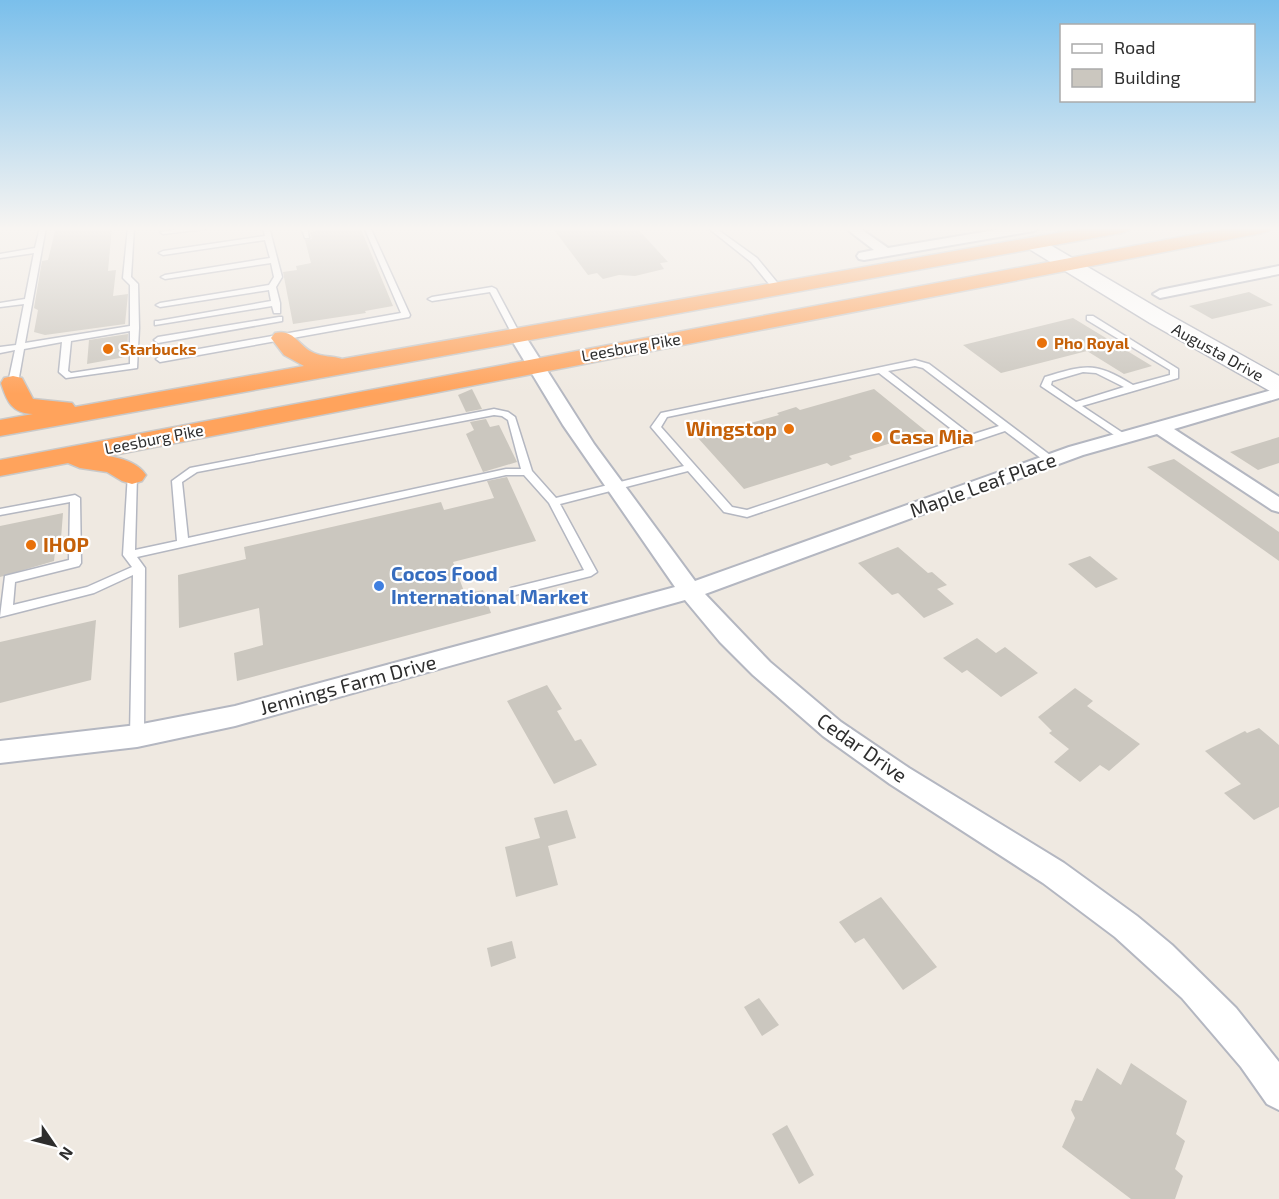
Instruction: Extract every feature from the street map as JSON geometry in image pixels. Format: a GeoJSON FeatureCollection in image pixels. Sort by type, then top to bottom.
{"type":"FeatureCollection","features":[{"type":"Feature","properties":{"kind":"highway","name":"Leesburg Pike"},"geometry":{"type":"LineString","coordinates":[[0,428],[801,283]]}},
{"type":"Feature","properties":{"kind":"highway","name":"Leesburg Pike"},"geometry":{"type":"LineString","coordinates":[[0,468],[973,283]]}},
{"type":"Feature","properties":{"kind":"highway"},"geometry":{"type":"LineString","coordinates":[[281,329],[296,354],[309,360],[327,364],[356,363]]}},
{"type":"Feature","properties":{"kind":"highway"},"geometry":{"type":"LineString","coordinates":[[230,386],[267,368],[276,358],[281,329]]}},
{"type":"Feature","properties":{"kind":"highway"},"geometry":{"type":"LineString","coordinates":[[13,383],[19,400],[31,408],[128,405]]}},
{"type":"Feature","properties":{"kind":"highway"},"geometry":{"type":"LineString","coordinates":[[56,458],[106,462],[132,475],[135,456],[147,441]]}},
{"type":"Feature","properties":{"kind":"street","name":"Augusta Drive"},"geometry":{"type":"LineString","coordinates":[[1101,283],[1279,386]]}},
{"type":"Feature","properties":{"kind":"street"},"geometry":{"type":"LineString","coordinates":[[1160,294],[1215,283]]}},
{"type":"Feature","properties":{"kind":"street","name":"Cedar Drive"},"geometry":{"type":"LineString","coordinates":[[516,334],[533,365],[615,487],[691,591],[752,661],[834,731],[1073,885],[1129,928],[1183,975],[1221,1014],[1257,1058],[1279,1092]]}},
{"type":"Feature","properties":{"kind":"street","name":"Maple Leaf Place"},"geometry":{"type":"LineString","coordinates":[[691,591],[1050,460],[1158,426],[1279,393]]}},
{"type":"Feature","properties":{"kind":"street"},"geometry":{"type":"LineString","coordinates":[[1158,426],[1274,497]]}},
{"type":"Feature","properties":{"kind":"street","name":"Jennings Farm Drive"},"geometry":{"type":"LineString","coordinates":[[0,752],[136,736],[235,716],[691,591]]}},
{"type":"Feature","properties":{"kind":"lane"},"geometry":{"type":"LineString","coordinates":[[13,383],[31,283]]}},
{"type":"Feature","properties":{"kind":"lane"},"geometry":{"type":"LineString","coordinates":[[67,339],[63,372],[69,376],[81,376],[134,366],[133,283]]}},
{"type":"Feature","properties":{"kind":"lane"},"geometry":{"type":"LineString","coordinates":[[274,283],[272,287],[281,329]]}},
{"type":"Feature","properties":{"kind":"lane"},"geometry":{"type":"LineString","coordinates":[[158,340],[406,315],[392,283]]}},
{"type":"Feature","properties":{"kind":"lane"},"geometry":{"type":"LineString","coordinates":[[773,283],[777,288]]}},
{"type":"Feature","properties":{"kind":"lane"},"geometry":{"type":"LineString","coordinates":[[159,305],[272,287]]}},
{"type":"Feature","properties":{"kind":"lane"},"geometry":{"type":"LineString","coordinates":[[432,299],[492,289],[516,334]]}},
{"type":"Feature","properties":{"kind":"lane"},"geometry":{"type":"LineString","coordinates":[[0,305],[28,301]]}},
{"type":"Feature","properties":{"kind":"lane"},"geometry":{"type":"LineString","coordinates":[[158,323],[276,303]]}},
{"type":"Feature","properties":{"kind":"lane"},"geometry":{"type":"LineString","coordinates":[[1075,405],[1175,376],[1174,369],[1090,318]]}},
{"type":"Feature","properties":{"kind":"lane"},"geometry":{"type":"LineString","coordinates":[[0,357],[19,350],[67,339],[135,328]]}},
{"type":"Feature","properties":{"kind":"lane"},"geometry":{"type":"LineString","coordinates":[[160,359],[281,329]]}},
{"type":"Feature","properties":{"kind":"lane"},"geometry":{"type":"LineString","coordinates":[[0,350],[19,350]]}},
{"type":"Feature","properties":{"kind":"lane"},"geometry":{"type":"LineString","coordinates":[[1006,427],[747,514],[728,510],[656,427],[664,415],[915,363],[926,366],[1050,460]]}},
{"type":"Feature","properties":{"kind":"lane"},"geometry":{"type":"LineString","coordinates":[[1123,437],[1046,386],[1048,379],[1087,367],[1102,370],[1132,388]]}},
{"type":"Feature","properties":{"kind":"lane"},"geometry":{"type":"LineString","coordinates":[[881,369],[970,439]]}},
{"type":"Feature","properties":{"kind":"lane"},"geometry":{"type":"LineString","coordinates":[[183,543],[177,481],[194,470],[494,412],[505,414],[512,419],[527,472],[554,502],[591,572],[515,591]]}},
{"type":"Feature","properties":{"kind":"lane"},"geometry":{"type":"LineString","coordinates":[[554,502],[691,467]]}},
{"type":"Feature","properties":{"kind":"lane"},"geometry":{"type":"LineString","coordinates":[[129,555],[506,472],[527,472]]}},
{"type":"Feature","properties":{"kind":"lane"},"geometry":{"type":"LineString","coordinates":[[132,475],[129,555],[139,568],[136,736]]}},
{"type":"Feature","properties":{"kind":"lane"},"geometry":{"type":"LineString","coordinates":[[0,512],[75,498],[75,563],[9,579],[3,612],[90,590],[139,568]]}},
{"type":"Feature","properties":{"kind":"building"},"geometry":{"type":"Polygon","coordinates":[[[38,283],[115,283],[113,296],[128,294],[125,324],[45,335],[34,332],[38,310],[34,308],[38,283]]]}},
{"type":"Feature","properties":{"kind":"building"},"geometry":{"type":"Polygon","coordinates":[[[285,283],[383,283],[393,306],[365,311],[366,313],[293,324],[285,283]]]}},
{"type":"Feature","properties":{"kind":"building"},"geometry":{"type":"Polygon","coordinates":[[[1249,292],[1273,305],[1212,319],[1189,306],[1249,292]]]}},
{"type":"Feature","properties":{"kind":"building"},"geometry":{"type":"Polygon","coordinates":[[[1073,318],[1152,366],[1124,374],[1087,351],[1001,373],[963,345],[1073,318]]]}},
{"type":"Feature","properties":{"kind":"building","name":"Starbucks"},"geometry":{"type":"Polygon","coordinates":[[[128,334],[125,357],[87,364],[89,340],[128,334]]]}},
{"type":"Feature","properties":{"kind":"building"},"geometry":{"type":"Polygon","coordinates":[[[472,389],[482,409],[466,412],[458,395],[472,389]]]}},
{"type":"Feature","properties":{"kind":"building"},"geometry":{"type":"Polygon","coordinates":[[[874,389],[927,432],[849,456],[852,459],[831,466],[827,463],[744,489],[698,438],[779,415],[777,413],[796,407],[800,410],[874,389]]]}},
{"type":"Feature","properties":{"kind":"building"},"geometry":{"type":"Polygon","coordinates":[[[486,419],[490,427],[499,425],[517,462],[483,472],[466,434],[474,430],[470,422],[486,419]]]}},
{"type":"Feature","properties":{"kind":"building"},"geometry":{"type":"Polygon","coordinates":[[[1279,437],[1279,463],[1258,470],[1230,452],[1279,437]]]}},
{"type":"Feature","properties":{"kind":"building"},"geometry":{"type":"Polygon","coordinates":[[[1174,459],[1279,532],[1279,561],[1147,467],[1174,459]]]}},
{"type":"Feature","properties":{"kind":"building"},"geometry":{"type":"Polygon","coordinates":[[[507,477],[536,541],[453,562],[465,594],[483,590],[491,613],[237,681],[234,653],[263,645],[259,608],[179,628],[178,575],[246,559],[244,547],[441,502],[444,510],[494,498],[487,481],[507,477]]]}},
{"type":"Feature","properties":{"kind":"building","name":"IHOP"},"geometry":{"type":"Polygon","coordinates":[[[63,513],[60,551],[55,552],[54,561],[0,577],[0,526],[63,513]]]}},
{"type":"Feature","properties":{"kind":"building"},"geometry":{"type":"Polygon","coordinates":[[[898,547],[928,573],[932,572],[947,585],[937,589],[954,604],[924,618],[898,593],[892,595],[858,563],[898,547]]]}},
{"type":"Feature","properties":{"kind":"building"},"geometry":{"type":"Polygon","coordinates":[[[1090,556],[1118,579],[1096,588],[1068,564],[1090,556]]]}},
{"type":"Feature","properties":{"kind":"building"},"geometry":{"type":"Polygon","coordinates":[[[96,620],[91,680],[0,703],[0,642],[96,620]]]}},
{"type":"Feature","properties":{"kind":"building"},"geometry":{"type":"Polygon","coordinates":[[[977,638],[996,653],[1005,647],[1038,673],[1001,697],[967,670],[962,673],[943,658],[977,638]]]}},
{"type":"Feature","properties":{"kind":"building"},"geometry":{"type":"Polygon","coordinates":[[[547,685],[562,709],[557,711],[575,741],[581,739],[597,765],[554,784],[507,701],[547,685]]]}},
{"type":"Feature","properties":{"kind":"building"},"geometry":{"type":"Polygon","coordinates":[[[1075,688],[1093,701],[1087,706],[1140,744],[1109,771],[1100,765],[1080,782],[1054,762],[1069,749],[1049,733],[1052,731],[1038,717],[1075,688]]]}},
{"type":"Feature","properties":{"kind":"building"},"geometry":{"type":"Polygon","coordinates":[[[1259,728],[1279,745],[1279,807],[1254,820],[1224,793],[1241,784],[1205,751],[1245,731],[1247,733],[1259,728]]]}},
{"type":"Feature","properties":{"kind":"building"},"geometry":{"type":"Polygon","coordinates":[[[567,810],[576,838],[548,846],[558,885],[516,897],[505,847],[540,838],[534,818],[567,810]]]}},
{"type":"Feature","properties":{"kind":"building"},"geometry":{"type":"Polygon","coordinates":[[[881,897],[937,967],[903,990],[864,938],[855,943],[839,922],[881,897]]]}},
{"type":"Feature","properties":{"kind":"building"},"geometry":{"type":"Polygon","coordinates":[[[512,941],[516,958],[491,967],[487,948],[512,941]]]}},
{"type":"Feature","properties":{"kind":"building"},"geometry":{"type":"Polygon","coordinates":[[[759,998],[779,1025],[762,1036],[744,1007],[759,998]]]}},
{"type":"Feature","properties":{"kind":"building"},"geometry":{"type":"Polygon","coordinates":[[[1131,1063],[1187,1101],[1176,1134],[1185,1141],[1175,1169],[1183,1176],[1175,1199],[1131,1199],[1062,1147],[1075,1118],[1071,1110],[1075,1100],[1082,1101],[1097,1068],[1121,1085],[1131,1063]]]}},
{"type":"Feature","properties":{"kind":"building"},"geometry":{"type":"Polygon","coordinates":[[[787,1125],[814,1175],[799,1184],[772,1134],[787,1125]]]}},
{"type":"Feature","properties":{"kind":"place","name":"Pho Royal"},"geometry":{"type":"Point","coordinates":[1042,343]}},
{"type":"Feature","properties":{"kind":"place","name":"Starbucks"},"geometry":{"type":"Point","coordinates":[108,349]}},
{"type":"Feature","properties":{"kind":"place","name":"Wingstop"},"geometry":{"type":"Point","coordinates":[789,429]}},
{"type":"Feature","properties":{"kind":"place","name":"Casa Mia"},"geometry":{"type":"Point","coordinates":[877,437]}},
{"type":"Feature","properties":{"kind":"place","name":"IHOP"},"geometry":{"type":"Point","coordinates":[31,545]}},
{"type":"Feature","properties":{"kind":"place","name":"Cocos Food International Market"},"geometry":{"type":"Point","coordinates":[379,586]}}]}
